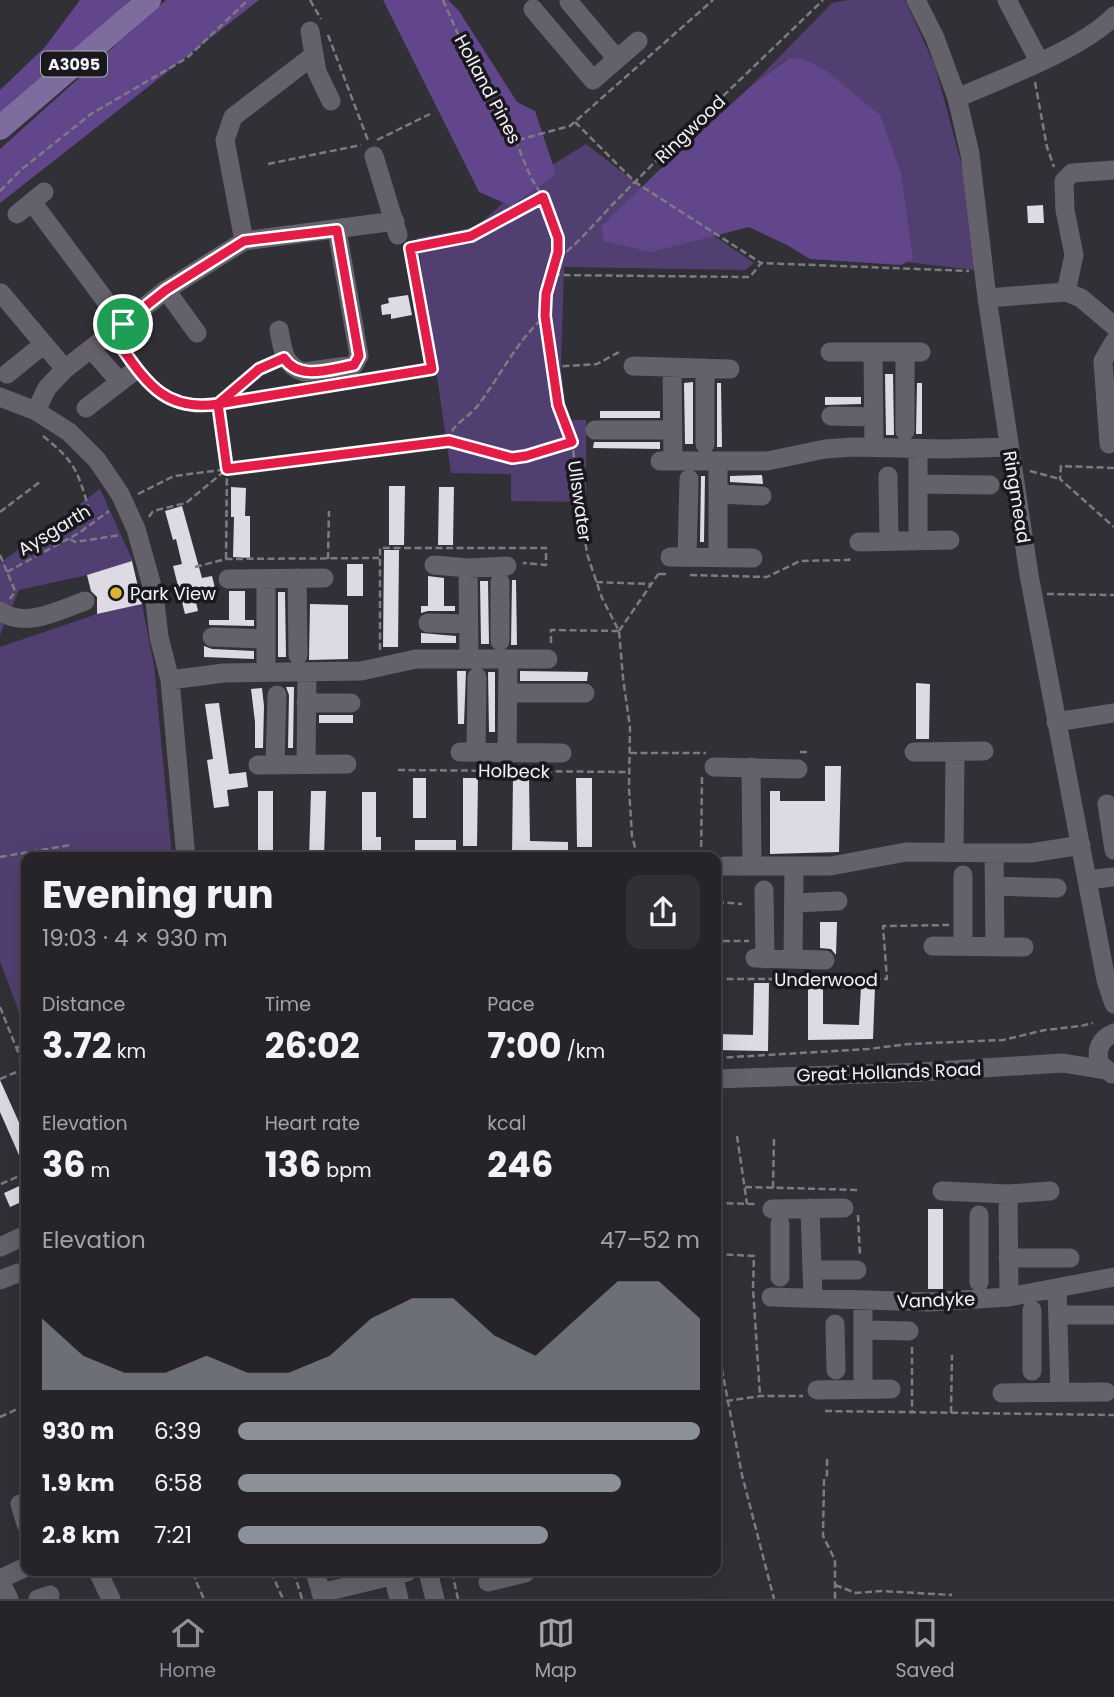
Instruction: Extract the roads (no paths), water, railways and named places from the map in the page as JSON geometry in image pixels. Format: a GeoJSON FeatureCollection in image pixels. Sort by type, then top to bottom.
{"type":"FeatureCollection","features":[{"type":"Feature","properties":{"kind":"main road","name":"A3095"},"geometry":{"type":"LineString","coordinates":[[0,128],[149,0]]}},
{"type":"Feature","properties":{"kind":"street","name":"Ringmead"},"geometry":{"type":"LineString","coordinates":[[916,0],[935,38],[957,98],[970,154],[987,298],[1009,447],[1056,722],[1112,1001],[1103,1034]]}},
{"type":"Feature","properties":{"kind":"street"},"geometry":{"type":"LineString","coordinates":[[1007,0],[1035,63]]}},
{"type":"Feature","properties":{"kind":"street"},"geometry":{"type":"LineString","coordinates":[[569,2],[617,59]]}},
{"type":"Feature","properties":{"kind":"street"},"geometry":{"type":"LineString","coordinates":[[533,9],[593,80],[638,41]]}},
{"type":"Feature","properties":{"kind":"street"},"geometry":{"type":"LineString","coordinates":[[957,98],[1099,31],[1114,16]]}},
{"type":"Feature","properties":{"kind":"street"},"geometry":{"type":"LineString","coordinates":[[310,31],[316,63],[331,101]]}},
{"type":"Feature","properties":{"kind":"street"},"geometry":{"type":"LineString","coordinates":[[244,241],[225,140],[233,117],[316,63]]}},
{"type":"Feature","properties":{"kind":"street"},"geometry":{"type":"LineString","coordinates":[[36,411],[47,388],[65,369],[166,290],[244,241],[337,230],[402,236],[372,150]]}},
{"type":"Feature","properties":{"kind":"street"},"geometry":{"type":"LineString","coordinates":[[1066,292],[1074,255],[1065,210],[1064,181],[1072,173],[1114,170]]}},
{"type":"Feature","properties":{"kind":"street"},"geometry":{"type":"LineString","coordinates":[[31,203],[117,329]]}},
{"type":"Feature","properties":{"kind":"street"},"geometry":{"type":"LineString","coordinates":[[279,330],[284,358],[293,368],[304,372],[354,365],[359,356],[337,230]]}},
{"type":"Feature","properties":{"kind":"street"},"geometry":{"type":"LineString","coordinates":[[166,290],[197,333]]}},
{"type":"Feature","properties":{"kind":"street"},"geometry":{"type":"LineString","coordinates":[[987,298],[1066,292],[1081,298],[1114,326]]}},
{"type":"Feature","properties":{"kind":"street"},"geometry":{"type":"LineString","coordinates":[[3,301],[65,369]]}},
{"type":"Feature","properties":{"kind":"street"},"geometry":{"type":"LineString","coordinates":[[1109,444],[1103,361],[1114,342]]}},
{"type":"Feature","properties":{"kind":"street"},"geometry":{"type":"LineString","coordinates":[[7,374],[44,344]]}},
{"type":"Feature","properties":{"kind":"street"},"geometry":{"type":"LineString","coordinates":[[86,408],[132,373],[90,349]]}},
{"type":"Feature","properties":{"kind":"street"},"geometry":{"type":"LineString","coordinates":[[830,352],[913,352],[905,431]]}},
{"type":"Feature","properties":{"kind":"street"},"geometry":{"type":"LineString","coordinates":[[873,352],[874,447]]}},
{"type":"Feature","properties":{"kind":"street"},"geometry":{"type":"LineString","coordinates":[[627,358],[672,367],[730,369]]}},
{"type":"Feature","properties":{"kind":"street"},"geometry":{"type":"LineString","coordinates":[[672,367],[673,430],[666,461],[766,461],[825,449],[874,447],[1009,447]]}},
{"type":"Feature","properties":{"kind":"street"},"geometry":{"type":"LineString","coordinates":[[705,368],[705,444]]}},
{"type":"Feature","properties":{"kind":"street"},"geometry":{"type":"LineString","coordinates":[[0,397],[36,411],[69,432],[97,460],[120,494],[143,551],[154,593],[159,637],[170,680],[185,852]]}},
{"type":"Feature","properties":{"kind":"street"},"geometry":{"type":"LineString","coordinates":[[831,416],[873,416]]}},
{"type":"Feature","properties":{"kind":"street"},"geometry":{"type":"LineString","coordinates":[[595,430],[673,430]]}},
{"type":"Feature","properties":{"kind":"street"},"geometry":{"type":"LineString","coordinates":[[918,449],[918,540]]}},
{"type":"Feature","properties":{"kind":"street"},"geometry":{"type":"LineString","coordinates":[[718,461],[718,558]]}},
{"type":"Feature","properties":{"kind":"street"},"geometry":{"type":"LineString","coordinates":[[888,476],[889,541]]}},
{"type":"Feature","properties":{"kind":"street"},"geometry":{"type":"LineString","coordinates":[[689,479],[672,560],[753,558]]}},
{"type":"Feature","properties":{"kind":"street"},"geometry":{"type":"LineString","coordinates":[[918,484],[990,485]]}},
{"type":"Feature","properties":{"kind":"street"},"geometry":{"type":"LineString","coordinates":[[718,494],[762,496]]}},
{"type":"Feature","properties":{"kind":"street"},"geometry":{"type":"LineString","coordinates":[[859,542],[950,540]]}},
{"type":"Feature","properties":{"kind":"street"},"geometry":{"type":"LineString","coordinates":[[434,565],[504,574],[500,641]]}},
{"type":"Feature","properties":{"kind":"street"},"geometry":{"type":"LineString","coordinates":[[227,569],[266,579],[297,578],[326,568]]}},
{"type":"Feature","properties":{"kind":"street"},"geometry":{"type":"LineString","coordinates":[[468,568],[468,617],[473,668]]}},
{"type":"Feature","properties":{"kind":"street"},"geometry":{"type":"LineString","coordinates":[[297,578],[306,703],[306,764]]}},
{"type":"Feature","properties":{"kind":"street"},"geometry":{"type":"LineString","coordinates":[[266,579],[266,672]]}},
{"type":"Feature","properties":{"kind":"street"},"geometry":{"type":"LineString","coordinates":[[0,611],[15,618],[30,619],[85,601]]}},
{"type":"Feature","properties":{"kind":"street"},"geometry":{"type":"LineString","coordinates":[[428,623],[500,611]]}},
{"type":"Feature","properties":{"kind":"street"},"geometry":{"type":"LineString","coordinates":[[212,637],[266,639]]}},
{"type":"Feature","properties":{"kind":"street"},"geometry":{"type":"LineString","coordinates":[[170,680],[224,673],[266,672],[302,664],[361,671],[416,659],[473,668],[508,661],[548,659]]}},
{"type":"Feature","properties":{"kind":"street","name":"Holbeck"},"geometry":{"type":"LineString","coordinates":[[508,661],[508,753]]}},
{"type":"Feature","properties":{"kind":"street","name":"Holbeck"},"geometry":{"type":"LineString","coordinates":[[473,668],[468,752],[562,753]]}},
{"type":"Feature","properties":{"kind":"street"},"geometry":{"type":"LineString","coordinates":[[508,693],[585,693]]}},
{"type":"Feature","properties":{"kind":"street"},"geometry":{"type":"LineString","coordinates":[[277,695],[266,765],[347,764]]}},
{"type":"Feature","properties":{"kind":"street"},"geometry":{"type":"LineString","coordinates":[[306,703],[351,704]]}},
{"type":"Feature","properties":{"kind":"street"},"geometry":{"type":"LineString","coordinates":[[1056,722],[1114,713]]}},
{"type":"Feature","properties":{"kind":"street"},"geometry":{"type":"LineString","coordinates":[[914,752],[984,751]]}},
{"type":"Feature","properties":{"kind":"street"},"geometry":{"type":"LineString","coordinates":[[954,852],[955,752]]}},
{"type":"Feature","properties":{"kind":"street"},"geometry":{"type":"LineString","coordinates":[[708,766],[797,769]]}},
{"type":"Feature","properties":{"kind":"street"},"geometry":{"type":"LineString","coordinates":[[751,768],[752,866]]}},
{"type":"Feature","properties":{"kind":"street"},"geometry":{"type":"LineString","coordinates":[[1107,804],[1114,850]]}},
{"type":"Feature","properties":{"kind":"street"},"geometry":{"type":"LineString","coordinates":[[721,867],[831,866],[906,852],[994,855],[1031,853],[1081,845]]}},
{"type":"Feature","properties":{"kind":"street"},"geometry":{"type":"LineString","coordinates":[[994,855],[995,947]]}},
{"type":"Feature","properties":{"kind":"street","name":"Underwood"},"geometry":{"type":"LineString","coordinates":[[793,959],[794,867]]}},
{"type":"Feature","properties":{"kind":"street"},"geometry":{"type":"LineString","coordinates":[[963,874],[963,946]]}},
{"type":"Feature","properties":{"kind":"street"},"geometry":{"type":"LineString","coordinates":[[1087,880],[1114,877]]}},
{"type":"Feature","properties":{"kind":"street"},"geometry":{"type":"LineString","coordinates":[[995,887],[1057,888]]}},
{"type":"Feature","properties":{"kind":"street","name":"Underwood"},"geometry":{"type":"LineString","coordinates":[[764,890],[762,953],[793,959],[825,960]]}},
{"type":"Feature","properties":{"kind":"street"},"geometry":{"type":"LineString","coordinates":[[794,903],[838,901]]}},
{"type":"Feature","properties":{"kind":"street"},"geometry":{"type":"LineString","coordinates":[[933,946],[1024,947]]}},
{"type":"Feature","properties":{"kind":"street"},"geometry":{"type":"LineString","coordinates":[[1103,1034],[1098,1057],[1110,1076]]}},
{"type":"Feature","properties":{"kind":"street","name":"Great Hollands Road"},"geometry":{"type":"LineString","coordinates":[[1063,1063],[1103,1034]]}},
{"type":"Feature","properties":{"kind":"street","name":"Great Hollands Road"},"geometry":{"type":"LineString","coordinates":[[721,1079],[920,1072],[1063,1063],[1110,1076]]}},
{"type":"Feature","properties":{"kind":"street"},"geometry":{"type":"LineString","coordinates":[[943,1191],[1008,1194],[1050,1191]]}},
{"type":"Feature","properties":{"kind":"street"},"geometry":{"type":"LineString","coordinates":[[1008,1194],[1009,1297]]}},
{"type":"Feature","properties":{"kind":"street"},"geometry":{"type":"LineString","coordinates":[[777,1224],[810,1208],[844,1208]]}},
{"type":"Feature","properties":{"kind":"street"},"geometry":{"type":"LineString","coordinates":[[810,1208],[813,1298]]}},
{"type":"Feature","properties":{"kind":"street"},"geometry":{"type":"LineString","coordinates":[[979,1215],[979,1282]]}},
{"type":"Feature","properties":{"kind":"street"},"geometry":{"type":"LineString","coordinates":[[777,1224],[811,1241]]}},
{"type":"Feature","properties":{"kind":"street"},"geometry":{"type":"LineString","coordinates":[[777,1224],[780,1277]]}},
{"type":"Feature","properties":{"kind":"street"},"geometry":{"type":"LineString","coordinates":[[1,1243],[21,1237]]}},
{"type":"Feature","properties":{"kind":"street"},"geometry":{"type":"LineString","coordinates":[[980,1245],[1008,1253],[1070,1258]]}},
{"type":"Feature","properties":{"kind":"street"},"geometry":{"type":"LineString","coordinates":[[812,1270],[857,1269]]}},
{"type":"Feature","properties":{"kind":"street","name":"Vandyke"},"geometry":{"type":"LineString","coordinates":[[771,1297],[930,1303],[1009,1297],[1114,1277]]}},
{"type":"Feature","properties":{"kind":"street"},"geometry":{"type":"LineString","coordinates":[[1057,1289],[1060,1392]]}},
{"type":"Feature","properties":{"kind":"street"},"geometry":{"type":"LineString","coordinates":[[863,1302],[863,1390]]}},
{"type":"Feature","properties":{"kind":"street"},"geometry":{"type":"LineString","coordinates":[[1032,1310],[1032,1371]]}},
{"type":"Feature","properties":{"kind":"street"},"geometry":{"type":"LineString","coordinates":[[1058,1314],[1114,1315]]}},
{"type":"Feature","properties":{"kind":"street"},"geometry":{"type":"LineString","coordinates":[[835,1324],[836,1363],[863,1357]]}},
{"type":"Feature","properties":{"kind":"street"},"geometry":{"type":"LineString","coordinates":[[863,1330],[909,1331]]}},
{"type":"Feature","properties":{"kind":"street"},"geometry":{"type":"LineString","coordinates":[[1032,1341],[1059,1343]]}},
{"type":"Feature","properties":{"kind":"street"},"geometry":{"type":"LineString","coordinates":[[811,1393],[891,1389]]}},
{"type":"Feature","properties":{"kind":"street"},"geometry":{"type":"LineString","coordinates":[[1002,1394],[1106,1392]]}},
{"type":"Feature","properties":{"kind":"street"},"geometry":{"type":"LineString","coordinates":[[9,1599],[0,1580],[21,1570]]}},
{"type":"Feature","properties":{"kind":"street"},"geometry":{"type":"LineString","coordinates":[[100,1576],[111,1599]]}},
{"type":"Feature","properties":{"kind":"street"},"geometry":{"type":"LineString","coordinates":[[316,1576],[322,1596],[385,1576]]}},
{"type":"Feature","properties":{"kind":"street"},"geometry":{"type":"LineString","coordinates":[[392,1576],[399,1599]]}},
{"type":"Feature","properties":{"kind":"street"},"geometry":{"type":"LineString","coordinates":[[429,1576],[435,1599]]}},
{"type":"Feature","properties":{"kind":"street"},"geometry":{"type":"LineString","coordinates":[[489,1584],[515,1576]]}},
{"type":"Feature","properties":{"kind":"place","name":"Park View"},"geometry":{"type":"Point","coordinates":[116,593]}}]}
